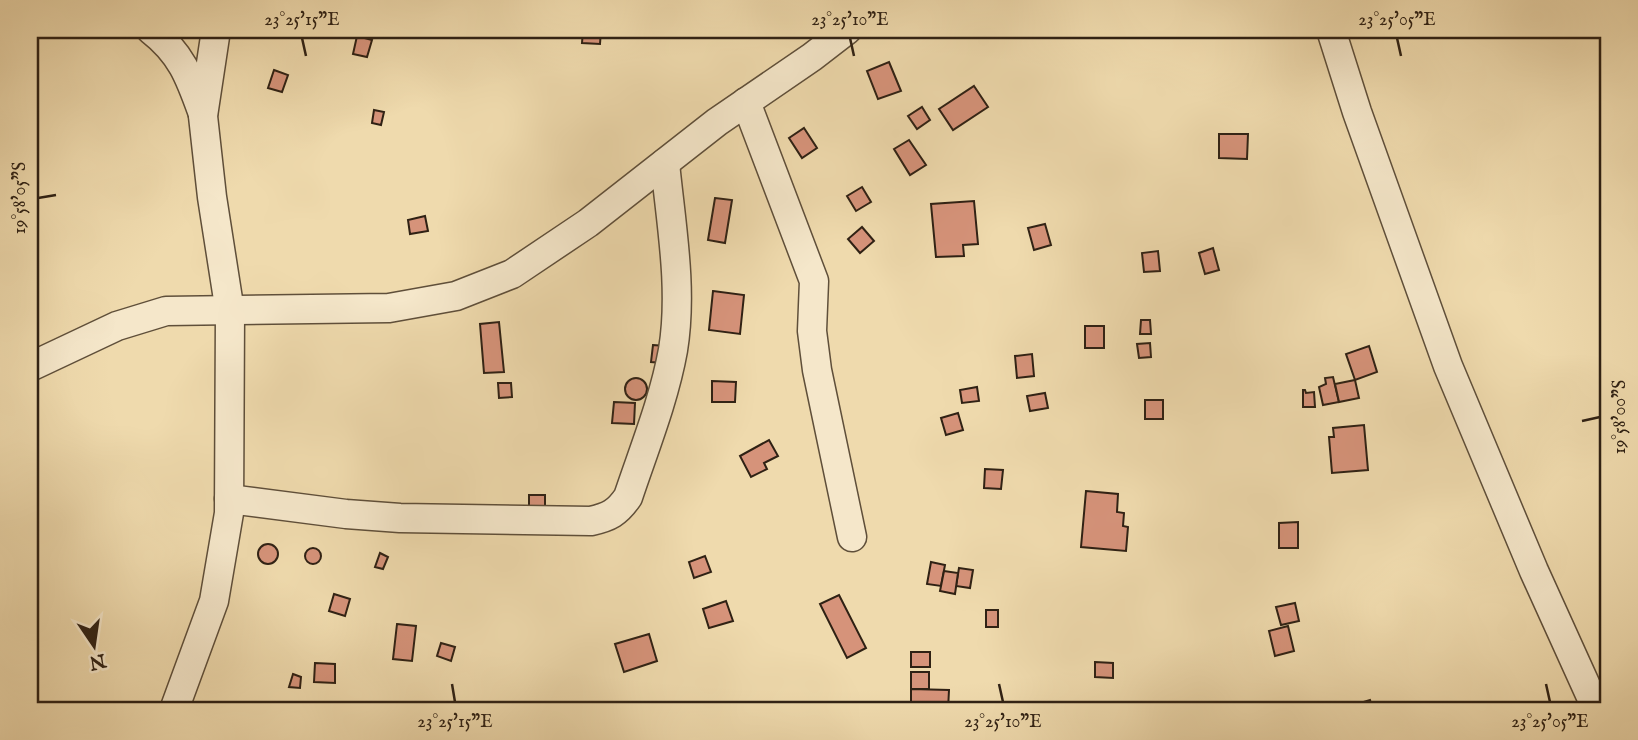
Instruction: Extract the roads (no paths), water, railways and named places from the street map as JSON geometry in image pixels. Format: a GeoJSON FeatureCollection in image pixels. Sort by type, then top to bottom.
{"type":"FeatureCollection","features":[{"type":"Feature","properties":{"kind":"street"},"geometry":{"type":"LineString","coordinates":[[151,30],[169,44],[176,55],[189,78],[204,116]]}},
{"type":"Feature","properties":{"kind":"street"},"geometry":{"type":"LineString","coordinates":[[174,710],[215,601],[229,513],[230,312],[212,197],[204,116],[216,30]]}},
{"type":"Feature","properties":{"kind":"street"},"geometry":{"type":"LineString","coordinates":[[30,367],[117,326],[166,311],[389,308],[456,296],[512,274],[555,247],[746,102],[847,30]]}},
{"type":"Feature","properties":{"kind":"street"},"geometry":{"type":"LineString","coordinates":[[1331,30],[1356,111],[1448,366],[1534,571],[1597,710]]}},
{"type":"Feature","properties":{"kind":"street"},"geometry":{"type":"LineString","coordinates":[[746,102],[814,281],[812,331],[817,370],[852,537]]}},
{"type":"Feature","properties":{"kind":"street"},"geometry":{"type":"LineString","coordinates":[[229,499],[400,518],[591,521],[619,511],[628,497],[666,384],[673,347],[674,258],[665,163]]}}]}
